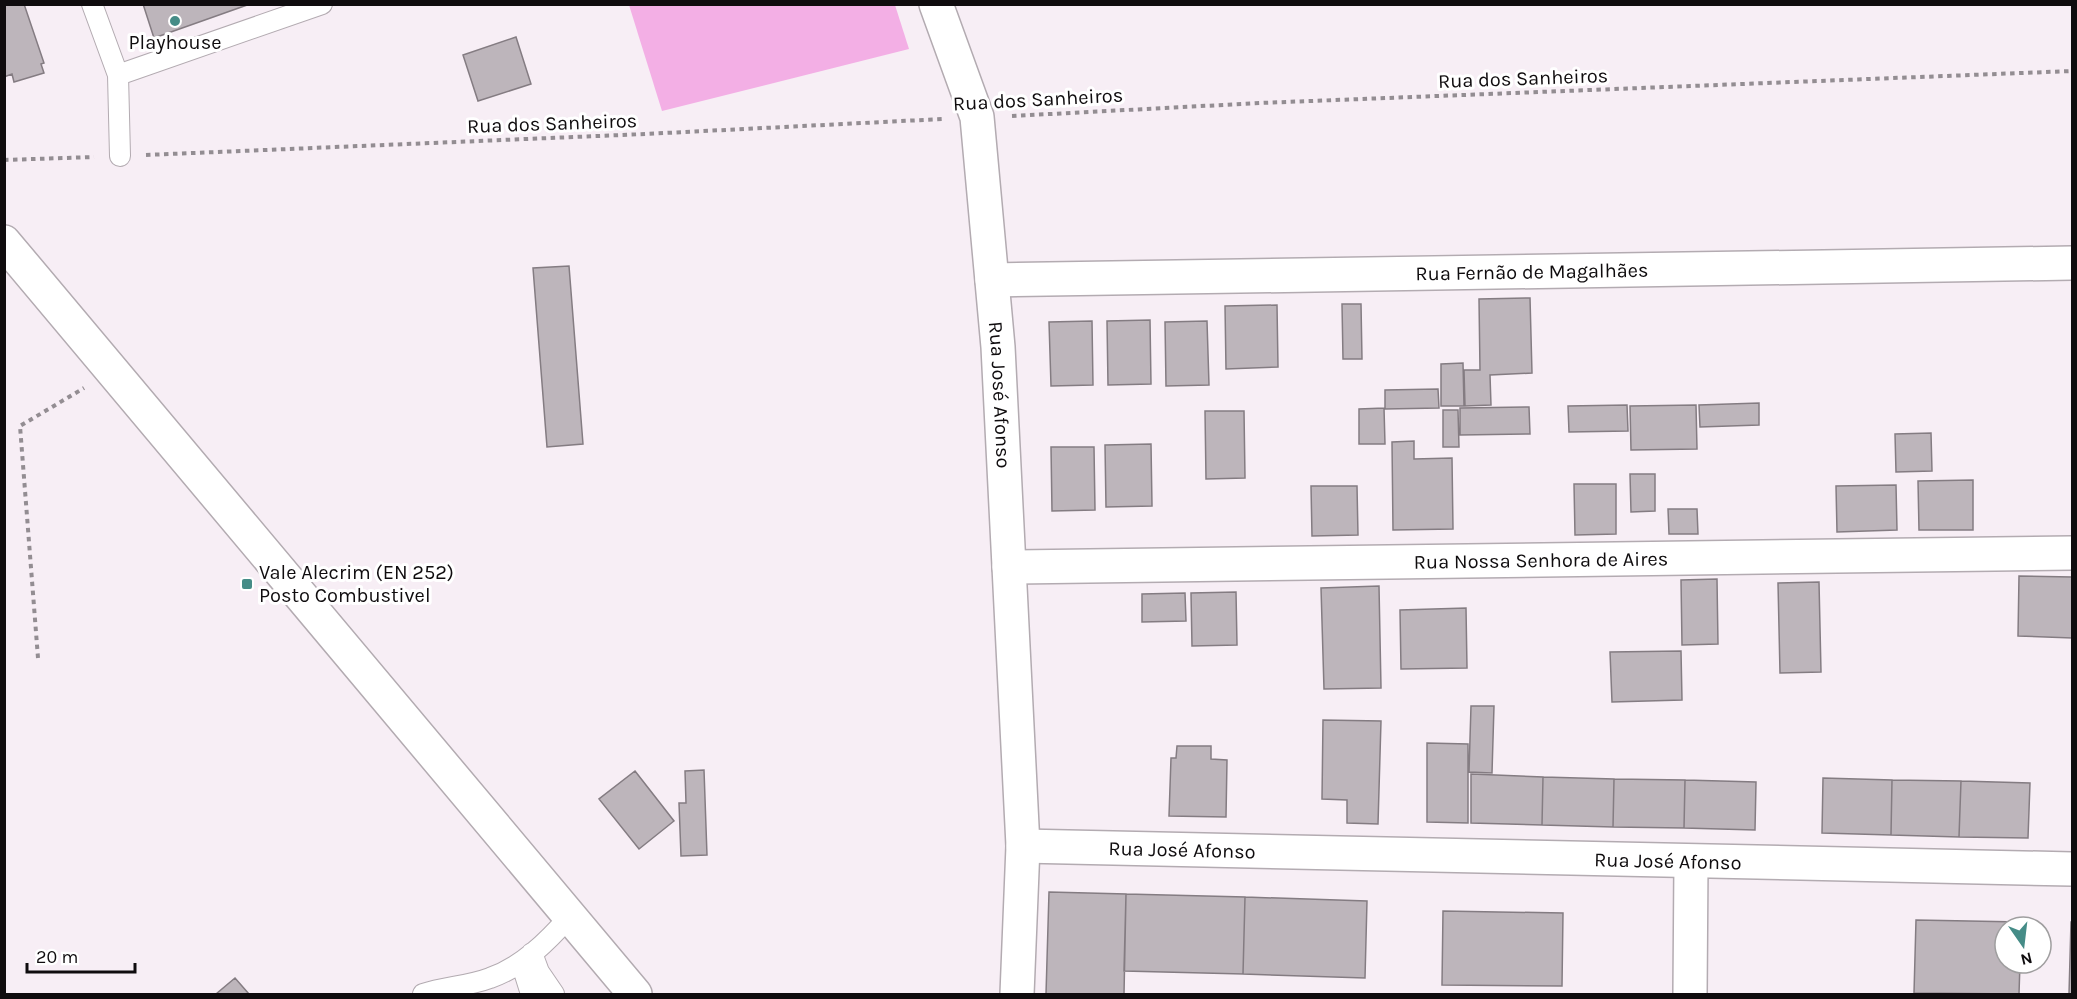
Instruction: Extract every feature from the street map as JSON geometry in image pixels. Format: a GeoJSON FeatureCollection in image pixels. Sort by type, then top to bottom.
{"type":"FeatureCollection","features":[{"type":"Feature","properties":{"kind":"street","name":"Rua José Afonso"},"geometry":{"type":"LineString","coordinates":[[936,4],[977,117],[998,347],[1023,846],[1691,863],[2073,869]]}},
{"type":"Feature","properties":{"kind":"street"},"geometry":{"type":"LineString","coordinates":[[4,242],[635,994]]}},
{"type":"Feature","properties":{"kind":"street","name":"Rua Fernão de Magalhães"},"geometry":{"type":"LineString","coordinates":[[992,280],[2073,263]]}},
{"type":"Feature","properties":{"kind":"street","name":"Rua Nossa Senhora de Aires"},"geometry":{"type":"LineString","coordinates":[[1010,567],[2073,553]]}},
{"type":"Feature","properties":{"kind":"street"},"geometry":{"type":"LineString","coordinates":[[1017,994],[1023,846]]}},
{"type":"Feature","properties":{"kind":"street"},"geometry":{"type":"LineString","coordinates":[[1690,994],[1691,863]]}},
{"type":"Feature","properties":{"kind":"lane"},"geometry":{"type":"LineString","coordinates":[[92,4],[118,75],[120,156]]}},
{"type":"Feature","properties":{"kind":"lane"},"geometry":{"type":"LineString","coordinates":[[118,75],[322,4]]}},
{"type":"Feature","properties":{"kind":"lane"},"geometry":{"type":"LineString","coordinates":[[423,994],[474,983],[502,973],[526,958],[554,934],[570,916]]}},
{"type":"Feature","properties":{"kind":"lane"},"geometry":{"type":"LineString","coordinates":[[526,958],[531,994]]}},
{"type":"Feature","properties":{"kind":"lane"},"geometry":{"type":"LineString","coordinates":[[526,958],[554,994]]}},
{"type":"Feature","properties":{"kind":"lane"},"geometry":{"type":"LineString","coordinates":[[492,994],[502,973]]}},
{"type":"Feature","properties":{"kind":"path","name":"Rua dos Sanheiros"},"geometry":{"type":"LineString","coordinates":[[4,160],[633,135],[1284,102],[2073,71]]}},
{"type":"Feature","properties":{"kind":"path"},"geometry":{"type":"LineString","coordinates":[[38,658],[20,426],[113,371]]}},
{"type":"Feature","properties":{"kind":"shaded area"},"geometry":{"type":"Polygon","coordinates":[[[629,5],[895,5],[909,49],[662,111],[629,5]]]}},
{"type":"Feature","properties":{"kind":"building"},"geometry":{"type":"Polygon","coordinates":[[[4,4],[24,4],[44,63],[41,64],[44,73],[14,82],[12,74],[4,77],[4,4]]]}},
{"type":"Feature","properties":{"kind":"building","name":"Playhouse"},"geometry":{"type":"Polygon","coordinates":[[[143,4],[250,4],[154,38],[143,4]]]}},
{"type":"Feature","properties":{"kind":"building"},"geometry":{"type":"Polygon","coordinates":[[[516,37],[531,84],[478,101],[463,55],[516,37]]]}},
{"type":"Feature","properties":{"kind":"building"},"geometry":{"type":"Polygon","coordinates":[[[569,266],[583,444],[547,447],[533,268],[569,266]]]}},
{"type":"Feature","properties":{"kind":"building"},"geometry":{"type":"Polygon","coordinates":[[[1530,298],[1532,373],[1490,375],[1491,405],[1465,406],[1464,370],[1480,370],[1479,299],[1530,298]]]}},
{"type":"Feature","properties":{"kind":"building"},"geometry":{"type":"Polygon","coordinates":[[[1342,304],[1361,304],[1362,359],[1343,359],[1342,304]]]}},
{"type":"Feature","properties":{"kind":"building"},"geometry":{"type":"Polygon","coordinates":[[[1277,305],[1278,367],[1226,369],[1225,306],[1277,305]]]}},
{"type":"Feature","properties":{"kind":"building"},"geometry":{"type":"Polygon","coordinates":[[[1150,320],[1151,384],[1108,385],[1107,321],[1150,320]]]}},
{"type":"Feature","properties":{"kind":"building"},"geometry":{"type":"Polygon","coordinates":[[[1092,321],[1093,385],[1051,386],[1049,322],[1092,321]]]}},
{"type":"Feature","properties":{"kind":"building"},"geometry":{"type":"Polygon","coordinates":[[[1207,321],[1209,385],[1166,386],[1165,322],[1207,321]]]}},
{"type":"Feature","properties":{"kind":"building"},"geometry":{"type":"Polygon","coordinates":[[[1463,363],[1464,406],[1441,406],[1441,364],[1463,363]]]}},
{"type":"Feature","properties":{"kind":"building"},"geometry":{"type":"Polygon","coordinates":[[[1438,389],[1439,408],[1385,409],[1385,390],[1438,389]]]}},
{"type":"Feature","properties":{"kind":"building"},"geometry":{"type":"Polygon","coordinates":[[[1759,403],[1759,425],[1700,427],[1699,405],[1759,403]]]}},
{"type":"Feature","properties":{"kind":"building"},"geometry":{"type":"Polygon","coordinates":[[[1627,405],[1628,431],[1569,432],[1568,406],[1627,405]]]}},
{"type":"Feature","properties":{"kind":"building"},"geometry":{"type":"Polygon","coordinates":[[[1696,405],[1697,449],[1631,450],[1630,406],[1696,405]]]}},
{"type":"Feature","properties":{"kind":"building"},"geometry":{"type":"Polygon","coordinates":[[[1529,407],[1530,434],[1460,435],[1460,408],[1529,407]]]}},
{"type":"Feature","properties":{"kind":"building"},"geometry":{"type":"Polygon","coordinates":[[[1384,408],[1385,444],[1359,444],[1359,409],[1384,408]]]}},
{"type":"Feature","properties":{"kind":"building"},"geometry":{"type":"Polygon","coordinates":[[[1443,410],[1458,410],[1459,447],[1443,447],[1443,410]]]}},
{"type":"Feature","properties":{"kind":"building"},"geometry":{"type":"Polygon","coordinates":[[[1205,411],[1244,411],[1245,478],[1206,479],[1205,411]]]}},
{"type":"Feature","properties":{"kind":"building"},"geometry":{"type":"Polygon","coordinates":[[[1931,433],[1932,471],[1896,472],[1895,434],[1931,433]]]}},
{"type":"Feature","properties":{"kind":"building"},"geometry":{"type":"Polygon","coordinates":[[[1414,441],[1414,459],[1452,458],[1453,529],[1393,530],[1392,442],[1414,441]]]}},
{"type":"Feature","properties":{"kind":"building"},"geometry":{"type":"Polygon","coordinates":[[[1151,444],[1152,506],[1106,507],[1105,445],[1151,444]]]}},
{"type":"Feature","properties":{"kind":"building"},"geometry":{"type":"Polygon","coordinates":[[[1051,447],[1094,447],[1095,510],[1052,511],[1051,447]]]}},
{"type":"Feature","properties":{"kind":"building"},"geometry":{"type":"Polygon","coordinates":[[[1630,474],[1655,474],[1655,511],[1631,512],[1630,474]]]}},
{"type":"Feature","properties":{"kind":"building"},"geometry":{"type":"Polygon","coordinates":[[[1973,480],[1973,530],[1919,530],[1918,481],[1973,480]]]}},
{"type":"Feature","properties":{"kind":"building"},"geometry":{"type":"Polygon","coordinates":[[[1574,484],[1616,484],[1616,534],[1575,535],[1574,484]]]}},
{"type":"Feature","properties":{"kind":"building"},"geometry":{"type":"Polygon","coordinates":[[[1896,485],[1897,530],[1837,532],[1836,486],[1896,485]]]}},
{"type":"Feature","properties":{"kind":"building"},"geometry":{"type":"Polygon","coordinates":[[[1311,486],[1357,486],[1358,535],[1312,536],[1311,486]]]}},
{"type":"Feature","properties":{"kind":"building"},"geometry":{"type":"Polygon","coordinates":[[[1668,509],[1697,509],[1698,534],[1669,534],[1668,509]]]}},
{"type":"Feature","properties":{"kind":"building"},"geometry":{"type":"Polygon","coordinates":[[[2019,576],[2072,577],[2072,638],[2018,636],[2019,576]]]}},
{"type":"Feature","properties":{"kind":"building"},"geometry":{"type":"Polygon","coordinates":[[[1717,579],[1718,644],[1682,645],[1681,580],[1717,579]]]}},
{"type":"Feature","properties":{"kind":"building"},"geometry":{"type":"Polygon","coordinates":[[[1819,582],[1821,672],[1780,673],[1778,583],[1819,582]]]}},
{"type":"Feature","properties":{"kind":"building"},"geometry":{"type":"Polygon","coordinates":[[[1379,586],[1381,688],[1324,689],[1321,588],[1379,586]]]}},
{"type":"Feature","properties":{"kind":"building"},"geometry":{"type":"Polygon","coordinates":[[[1236,592],[1237,645],[1192,646],[1191,593],[1236,592]]]}},
{"type":"Feature","properties":{"kind":"building"},"geometry":{"type":"Polygon","coordinates":[[[1185,593],[1186,621],[1142,622],[1142,594],[1185,593]]]}},
{"type":"Feature","properties":{"kind":"building"},"geometry":{"type":"Polygon","coordinates":[[[1466,608],[1467,668],[1401,669],[1400,610],[1466,608]]]}},
{"type":"Feature","properties":{"kind":"building"},"geometry":{"type":"Polygon","coordinates":[[[1681,651],[1682,700],[1612,702],[1610,652],[1681,651]]]}},
{"type":"Feature","properties":{"kind":"building"},"geometry":{"type":"Polygon","coordinates":[[[1471,706],[1494,706],[1492,773],[1469,772],[1471,706]]]}},
{"type":"Feature","properties":{"kind":"building"},"geometry":{"type":"Polygon","coordinates":[[[1323,720],[1381,721],[1378,824],[1347,823],[1347,800],[1322,799],[1323,720]]]}},
{"type":"Feature","properties":{"kind":"building"},"geometry":{"type":"Polygon","coordinates":[[[1427,743],[1468,744],[1468,823],[1427,822],[1427,743]]]}},
{"type":"Feature","properties":{"kind":"building"},"geometry":{"type":"Polygon","coordinates":[[[1177,746],[1211,746],[1211,759],[1227,760],[1226,817],[1169,816],[1171,758],[1176,758],[1177,746]]]}},
{"type":"Feature","properties":{"kind":"building"},"geometry":{"type":"Polygon","coordinates":[[[704,770],[707,855],[681,856],[679,803],[686,803],[685,771],[704,770]]]}},
{"type":"Feature","properties":{"kind":"building"},"geometry":{"type":"Polygon","coordinates":[[[635,771],[674,821],[639,849],[599,799],[635,771]]]}},
{"type":"Feature","properties":{"kind":"building"},"geometry":{"type":"Polygon","coordinates":[[[1471,774],[1543,777],[1542,825],[1471,823],[1471,774]]]}},
{"type":"Feature","properties":{"kind":"building"},"geometry":{"type":"Polygon","coordinates":[[[1543,777],[1614,779],[1613,827],[1542,825],[1543,777]]]}},
{"type":"Feature","properties":{"kind":"building"},"geometry":{"type":"Polygon","coordinates":[[[1823,778],[1892,780],[1891,835],[1822,833],[1823,778]]]}},
{"type":"Feature","properties":{"kind":"building"},"geometry":{"type":"Polygon","coordinates":[[[1614,779],[1685,780],[1684,828],[1613,827],[1614,779]]]}},
{"type":"Feature","properties":{"kind":"building"},"geometry":{"type":"Polygon","coordinates":[[[1685,780],[1756,782],[1755,830],[1684,828],[1685,780]]]}},
{"type":"Feature","properties":{"kind":"building"},"geometry":{"type":"Polygon","coordinates":[[[1892,780],[1961,781],[1959,837],[1891,835],[1892,780]]]}},
{"type":"Feature","properties":{"kind":"building"},"geometry":{"type":"Polygon","coordinates":[[[1961,781],[2030,783],[2028,838],[1959,837],[1961,781]]]}},
{"type":"Feature","properties":{"kind":"building"},"geometry":{"type":"Polygon","coordinates":[[[1049,892],[1126,894],[1124,994],[1046,994],[1049,892]]]}},
{"type":"Feature","properties":{"kind":"building"},"geometry":{"type":"Polygon","coordinates":[[[1126,894],[1245,897],[1243,974],[1124,971],[1126,894]]]}},
{"type":"Feature","properties":{"kind":"building"},"geometry":{"type":"Polygon","coordinates":[[[1245,897],[1367,901],[1365,978],[1243,974],[1245,897]]]}},
{"type":"Feature","properties":{"kind":"building"},"geometry":{"type":"Polygon","coordinates":[[[1443,911],[1563,913],[1562,986],[1442,985],[1443,911]]]}},
{"type":"Feature","properties":{"kind":"building"},"geometry":{"type":"Polygon","coordinates":[[[1916,920],[1993,921],[1993,975],[2020,975],[2019,994],[1914,993],[1916,920]]]}},
{"type":"Feature","properties":{"kind":"building"},"geometry":{"type":"Polygon","coordinates":[[[2071,922],[2072,994],[2069,994],[2071,922]]]}},
{"type":"Feature","properties":{"kind":"building"},"geometry":{"type":"Polygon","coordinates":[[[235,978],[249,994],[216,994],[235,978]]]}},
{"type":"Feature","properties":{"kind":"place","name":"Playhouse"},"geometry":{"type":"Point","coordinates":[175,21]}},
{"type":"Feature","properties":{"kind":"place","name":"Vale Alecrim (EN 252) Posto Combustivel"},"geometry":{"type":"Point","coordinates":[247,584]}}]}
